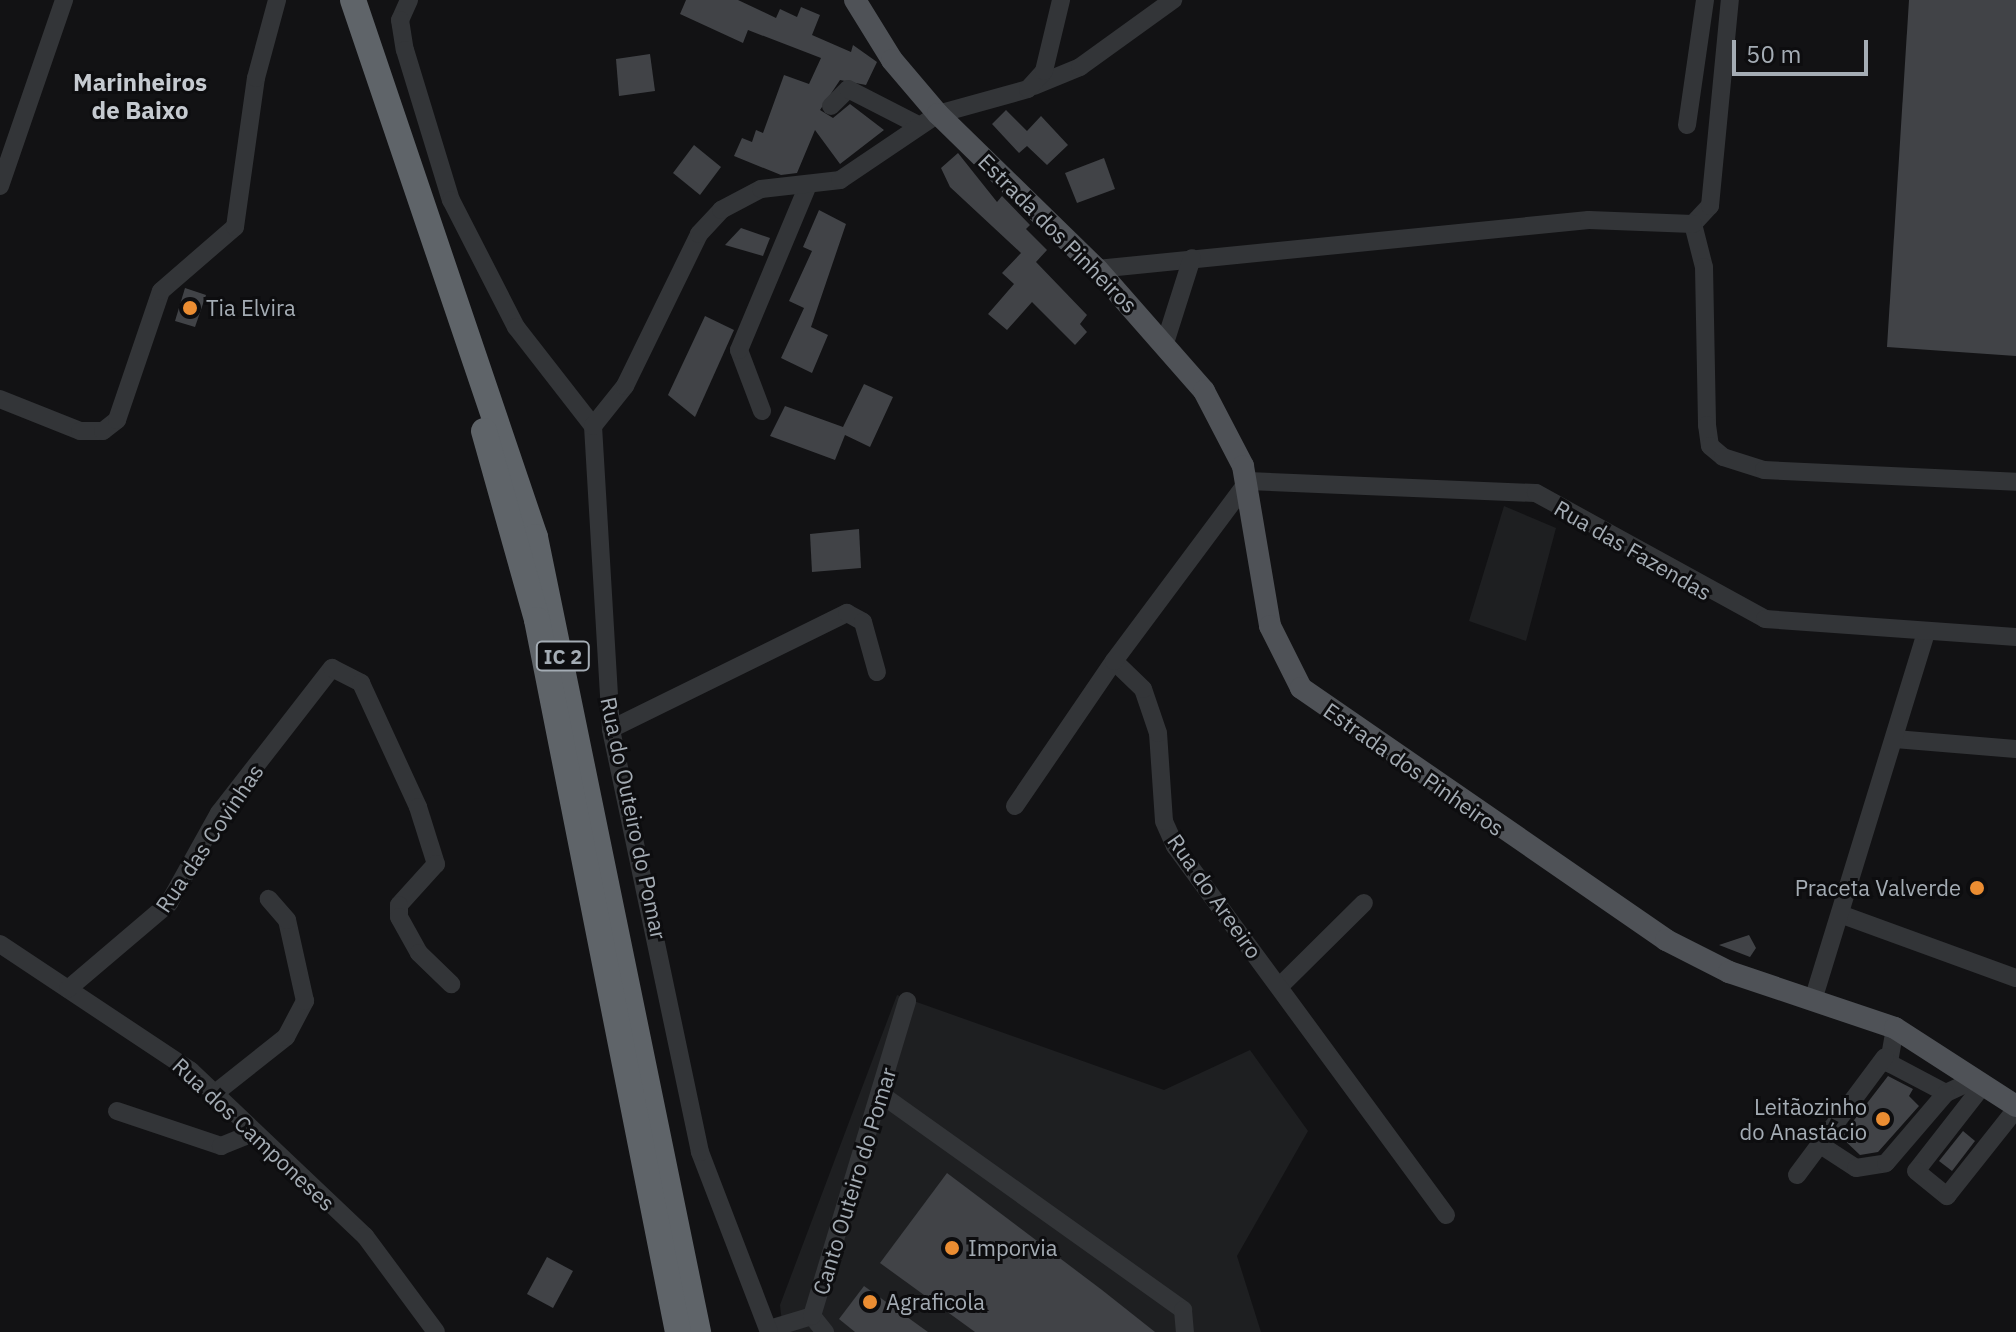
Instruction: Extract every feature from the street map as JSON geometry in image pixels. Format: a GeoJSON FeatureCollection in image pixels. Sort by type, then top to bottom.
{"type":"FeatureCollection","features":[{"type":"Feature","properties":{"kind":"highway","name":"IC 2"},"geometry":{"type":"LineString","coordinates":[[335,0],[493,459],[527,580],[678,1332]]}},
{"type":"Feature","properties":{"kind":"highway","name":"IC 2"},"geometry":{"type":"LineString","coordinates":[[353,0],[535,537],[698,1332]]}},
{"type":"Feature","properties":{"kind":"main road","name":"Estrada dos Pinheiros"},"geometry":{"type":"LineString","coordinates":[[855,0],[892,60],[938,114],[1097,269],[1165,343],[1214,408],[1248,481],[1270,626],[1301,688],[1666,940],[1729,972],[1895,1028],[2016,1108]]}},
{"type":"Feature","properties":{"kind":"street"},"geometry":{"type":"LineString","coordinates":[[0,186],[64,0]]}},
{"type":"Feature","properties":{"kind":"street"},"geometry":{"type":"LineString","coordinates":[[0,399],[80,431],[103,431],[117,420],[161,291],[235,227],[260,57],[277,0]]}},
{"type":"Feature","properties":{"kind":"street"},"geometry":{"type":"LineString","coordinates":[[409,0],[400,20],[405,50],[451,200],[516,327],[593,426],[625,386],[709,222],[745,194],[800,185],[863,168],[918,125],[938,114],[1028,89],[1080,67],[1173,0]]}},
{"type":"Feature","properties":{"kind":"street"},"geometry":{"type":"LineString","coordinates":[[1028,89],[1044,71],[1061,0]]}},
{"type":"Feature","properties":{"kind":"street"},"geometry":{"type":"LineString","coordinates":[[1687,125],[1705,0]]}},
{"type":"Feature","properties":{"kind":"street"},"geometry":{"type":"LineString","coordinates":[[1097,269],[1589,220],[1693,224],[1710,206],[1730,0]]}},
{"type":"Feature","properties":{"kind":"street"},"geometry":{"type":"LineString","coordinates":[[831,106],[848,89],[918,125]]}},
{"type":"Feature","properties":{"kind":"street"},"geometry":{"type":"LineString","coordinates":[[762,411],[739,350],[800,185]]}},
{"type":"Feature","properties":{"kind":"street"},"geometry":{"type":"LineString","coordinates":[[1693,224],[1704,267],[1707,425],[1710,446],[1723,457],[1764,470],[2016,482]]}},
{"type":"Feature","properties":{"kind":"street"},"geometry":{"type":"LineString","coordinates":[[1165,343],[1192,258]]}},
{"type":"Feature","properties":{"kind":"street","name":"Rua do Outeiro do Pomar"},"geometry":{"type":"LineString","coordinates":[[593,426],[611,729],[700,1152],[769,1330]]}},
{"type":"Feature","properties":{"kind":"street"},"geometry":{"type":"LineString","coordinates":[[1015,806],[1114,661],[1248,481]]}},
{"type":"Feature","properties":{"kind":"street","name":"Rua das Fazendas"},"geometry":{"type":"LineString","coordinates":[[1248,481],[1536,493],[1736,610],[1765,619],[2016,637]]}},
{"type":"Feature","properties":{"kind":"street"},"geometry":{"type":"LineString","coordinates":[[611,729],[847,613],[863,622],[877,672]]}},
{"type":"Feature","properties":{"kind":"street"},"geometry":{"type":"LineString","coordinates":[[1813,1000],[1926,632]]}},
{"type":"Feature","properties":{"kind":"street","name":"Rua do Areeiro"},"geometry":{"type":"LineString","coordinates":[[1114,661],[1143,689],[1158,733],[1164,821],[1175,846],[1446,1215]]}},
{"type":"Feature","properties":{"kind":"street","name":"Rua das Covinhas"},"geometry":{"type":"LineString","coordinates":[[68,989],[169,903],[219,813],[332,668],[361,683],[418,807],[436,864],[399,905],[399,917],[419,953],[451,984]]}},
{"type":"Feature","properties":{"kind":"street"},"geometry":{"type":"LineString","coordinates":[[1895,739],[2016,749]]}},
{"type":"Feature","properties":{"kind":"street"},"geometry":{"type":"LineString","coordinates":[[214,1094],[286,1037],[305,1001],[287,920],[269,899]]}},
{"type":"Feature","properties":{"kind":"street"},"geometry":{"type":"LineString","coordinates":[[1280,986],[1364,903]]}},
{"type":"Feature","properties":{"kind":"street"},"geometry":{"type":"LineString","coordinates":[[1840,914],[2016,978]]}},
{"type":"Feature","properties":{"kind":"street","name":"Rua dos Camponeses"},"geometry":{"type":"LineString","coordinates":[[0,944],[214,1094],[365,1236],[436,1332]]}},
{"type":"Feature","properties":{"kind":"street","name":"Canto Outeiro do Pomar"},"geometry":{"type":"LineString","coordinates":[[769,1330],[812,1316],[882,1095],[907,1001]]}},
{"type":"Feature","properties":{"kind":"street"},"geometry":{"type":"LineString","coordinates":[[1797,1175],[1885,1057],[1895,1028]]}},
{"type":"Feature","properties":{"kind":"street"},"geometry":{"type":"LineString","coordinates":[[1885,1057],[1946,1093]]}},
{"type":"Feature","properties":{"kind":"street"},"geometry":{"type":"LineString","coordinates":[[1819,1144],[1856,1168],[1886,1163],[1946,1093],[1980,1082]]}},
{"type":"Feature","properties":{"kind":"street"},"geometry":{"type":"LineString","coordinates":[[1980,1082],[1916,1171],[1947,1196],[2016,1108]]}},
{"type":"Feature","properties":{"kind":"street"},"geometry":{"type":"LineString","coordinates":[[882,1095],[1183,1310],[1185,1332]]}},
{"type":"Feature","properties":{"kind":"street"},"geometry":{"type":"LineString","coordinates":[[117,1111],[221,1146],[254,1133]]}},
{"type":"Feature","properties":{"kind":"street"},"geometry":{"type":"LineString","coordinates":[[812,1316],[825,1332]]}},
{"type":"Feature","properties":{"kind":"shaded area"},"geometry":{"type":"Polygon","coordinates":[[[1504,506],[1556,528],[1526,641],[1469,621],[1504,506]]]}},
{"type":"Feature","properties":{"kind":"shaded area"},"geometry":{"type":"Polygon","coordinates":[[[897,995],[1164,1090],[1250,1050],[1308,1131],[1237,1256],[1261,1332],[783,1332],[780,1305],[897,995]]]}},
{"type":"Feature","properties":{"kind":"building"},"geometry":{"type":"Polygon","coordinates":[[[686,0],[738,0],[776,18],[780,9],[797,17],[801,7],[820,15],[812,35],[851,52],[853,45],[877,62],[866,85],[840,80],[820,110],[833,118],[850,104],[884,130],[840,164],[815,130],[797,173],[781,175],[734,156],[742,138],[752,142],[756,130],[763,133],[784,75],[809,84],[821,58],[748,30],[743,43],[680,14],[686,0]]]}},
{"type":"Feature","properties":{"kind":"building"},"geometry":{"type":"Polygon","coordinates":[[[1909,0],[2016,0],[2016,356],[1887,347],[1909,0]]]}},
{"type":"Feature","properties":{"kind":"building"},"geometry":{"type":"Polygon","coordinates":[[[650,54],[655,91],[619,96],[616,59],[650,54]]]}},
{"type":"Feature","properties":{"kind":"building"},"geometry":{"type":"Polygon","coordinates":[[[1006,110],[1027,131],[1041,116],[1068,145],[1047,165],[1027,146],[1019,153],[992,124],[1006,110]]]}},
{"type":"Feature","properties":{"kind":"building"},"geometry":{"type":"Polygon","coordinates":[[[694,145],[721,167],[700,195],[673,173],[694,145]]]}},
{"type":"Feature","properties":{"kind":"building"},"geometry":{"type":"Polygon","coordinates":[[[958,153],[997,202],[1002,196],[1030,225],[1026,229],[1047,250],[1036,262],[1087,315],[1080,324],[1087,332],[1075,345],[1032,302],[1007,330],[988,314],[1014,284],[1002,273],[1021,253],[950,187],[941,168],[958,153]]]}},
{"type":"Feature","properties":{"kind":"building"},"geometry":{"type":"Polygon","coordinates":[[[1104,158],[1115,189],[1077,203],[1065,173],[1104,158]]]}},
{"type":"Feature","properties":{"kind":"building"},"geometry":{"type":"Polygon","coordinates":[[[819,210],[846,224],[811,327],[828,335],[812,373],[781,358],[804,308],[789,301],[812,251],[803,247],[819,210]]]}},
{"type":"Feature","properties":{"kind":"building"},"geometry":{"type":"Polygon","coordinates":[[[741,228],[770,238],[763,256],[725,245],[741,228]]]}},
{"type":"Feature","properties":{"kind":"building","name":"Tia Elvira"},"geometry":{"type":"Polygon","coordinates":[[[185,288],[206,295],[195,327],[175,321],[185,288]]]}},
{"type":"Feature","properties":{"kind":"building"},"geometry":{"type":"Polygon","coordinates":[[[705,316],[734,330],[695,417],[668,395],[705,316]]]}},
{"type":"Feature","properties":{"kind":"building"},"geometry":{"type":"Polygon","coordinates":[[[864,384],[893,397],[870,447],[845,435],[835,460],[770,436],[785,406],[843,427],[864,384]]]}},
{"type":"Feature","properties":{"kind":"building"},"geometry":{"type":"Polygon","coordinates":[[[859,529],[861,568],[812,572],[810,534],[859,529]]]}},
{"type":"Feature","properties":{"kind":"building"},"geometry":{"type":"Polygon","coordinates":[[[1749,935],[1756,948],[1750,957],[1719,945],[1749,935]]]}},
{"type":"Feature","properties":{"kind":"building","name":"Leitãozinho do Anastácio"},"geometry":{"type":"Polygon","coordinates":[[[1888,1076],[1913,1089],[1909,1096],[1919,1106],[1878,1152],[1860,1155],[1841,1137],[1888,1076]]]}},
{"type":"Feature","properties":{"kind":"building"},"geometry":{"type":"Polygon","coordinates":[[[1963,1131],[1975,1141],[1952,1171],[1939,1161],[1963,1131]]]}},
{"type":"Feature","properties":{"kind":"building"},"geometry":{"type":"Polygon","coordinates":[[[947,1173],[1155,1332],[975,1332],[880,1263],[947,1173]]]}},
{"type":"Feature","properties":{"kind":"building"},"geometry":{"type":"Polygon","coordinates":[[[547,1257],[573,1271],[553,1308],[527,1294],[547,1257]]]}},
{"type":"Feature","properties":{"kind":"building","name":"Agraficola"},"geometry":{"type":"Polygon","coordinates":[[[864,1286],[928,1332],[855,1332],[839,1319],[864,1286]]]}},
{"type":"Feature","properties":{"kind":"place","name":"Tia Elvira"},"geometry":{"type":"Point","coordinates":[190,308]}},
{"type":"Feature","properties":{"kind":"place","name":"Praceta Valverde"},"geometry":{"type":"Point","coordinates":[1977,888]}},
{"type":"Feature","properties":{"kind":"place","name":"Leitãozinho do Anastácio"},"geometry":{"type":"Point","coordinates":[1883,1119]}},
{"type":"Feature","properties":{"kind":"place","name":"Imporvia"},"geometry":{"type":"Point","coordinates":[952,1248]}},
{"type":"Feature","properties":{"kind":"place","name":"Agraficola"},"geometry":{"type":"Point","coordinates":[870,1302]}},
{"type":"Feature","properties":{"kind":"district","name":"Marinheiros de Baixo"},"geometry":{"type":"Point","coordinates":[140,97]}}]}
